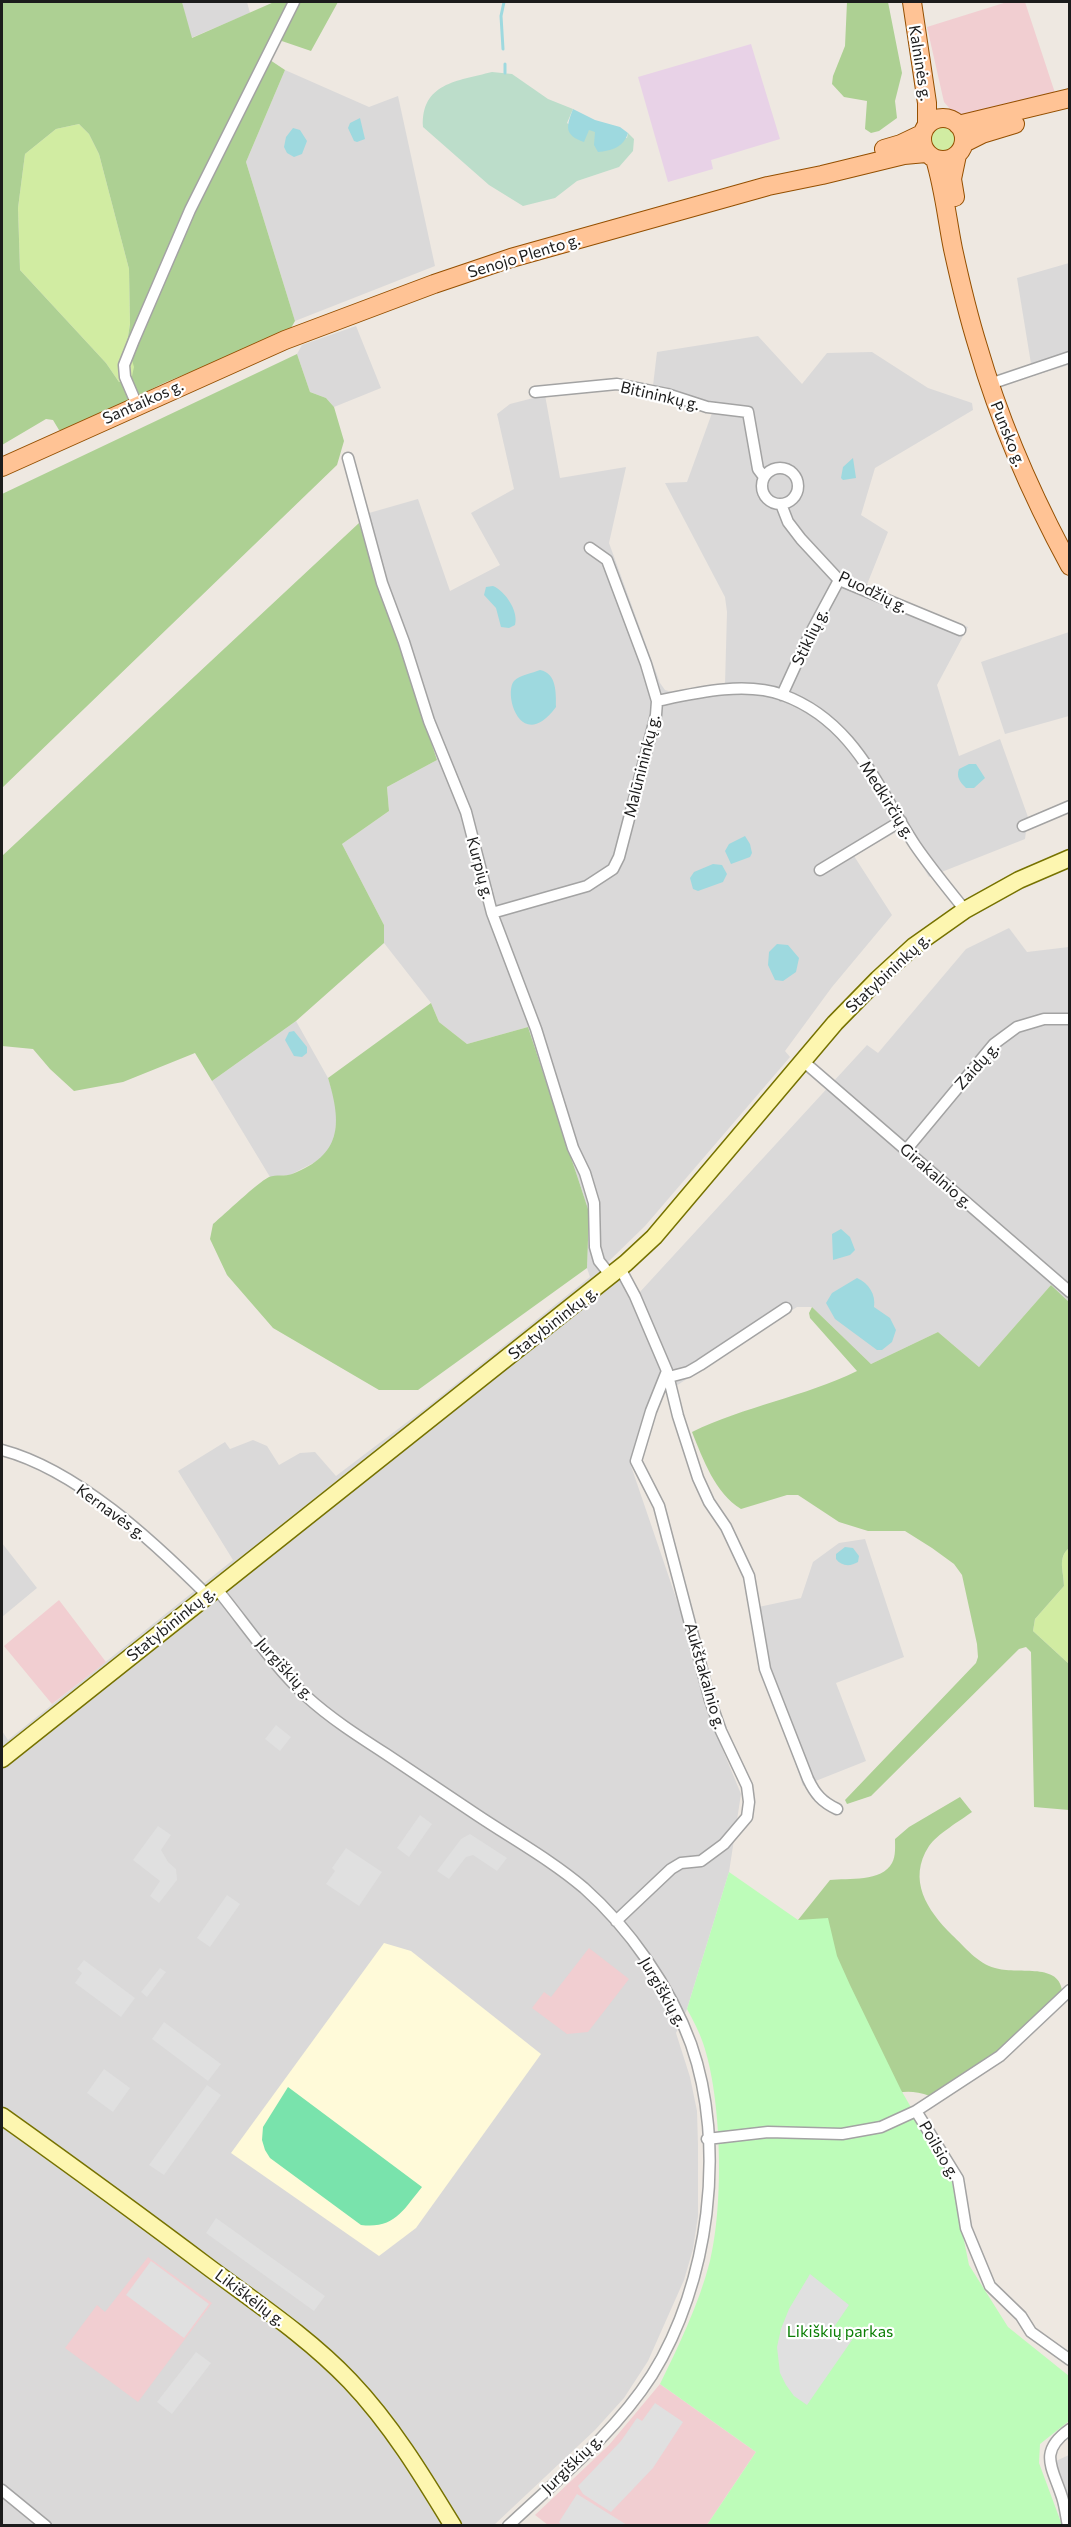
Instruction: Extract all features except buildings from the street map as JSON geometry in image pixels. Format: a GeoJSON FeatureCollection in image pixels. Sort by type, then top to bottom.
{"type":"FeatureCollection","features":[{"type":"Feature","properties":{"kind":"main road","name":"Kalninės g."},"geometry":{"type":"LineString","coordinates":[[914,2],[938,100],[953,122]]}},
{"type":"Feature","properties":{"kind":"main road","name":"Kalninės g."},"geometry":{"type":"LineString","coordinates":[[914,2],[914,24],[927,103],[925,129]]}},
{"type":"Feature","properties":{"kind":"main road"},"geometry":{"type":"LineString","coordinates":[[1070,98],[953,122],[933,120],[925,129],[922,147],[930,156],[943,161],[982,134],[1070,108]]}},
{"type":"Feature","properties":{"kind":"main road"},"geometry":{"type":"LineString","coordinates":[[953,122],[964,136],[960,149]]}},
{"type":"Feature","properties":{"kind":"main road","name":"Senojo Plento g."},"geometry":{"type":"LineString","coordinates":[[768,186],[821,166],[901,144],[925,129]]}},
{"type":"Feature","properties":{"kind":"main road","name":"Punsko g."},"geometry":{"type":"LineString","coordinates":[[960,149],[952,179],[965,295]]}},
{"type":"Feature","properties":{"kind":"main road","name":"Senojo Plento g."},"geometry":{"type":"LineString","coordinates":[[285,340],[371,306],[511,258],[768,186],[904,154],[930,156]]}},
{"type":"Feature","properties":{"kind":"main road","name":"Punsko g."},"geometry":{"type":"LineString","coordinates":[[930,156],[942,180],[954,251],[977,346],[1021,466],[1070,566]]}},
{"type":"Feature","properties":{"kind":"main road","name":"Santaikos g."},"geometry":{"type":"LineString","coordinates":[[2,467],[285,340]]}},
{"type":"Feature","properties":{"kind":"street"},"geometry":{"type":"LineString","coordinates":[[138,405],[125,377],[124,365],[190,210],[294,2]]}},
{"type":"Feature","properties":{"kind":"street"},"geometry":{"type":"LineString","coordinates":[[990,384],[1070,357]]}},
{"type":"Feature","properties":{"kind":"street","name":"Bitininkų g."},"geometry":{"type":"LineString","coordinates":[[535,392],[617,384],[666,394],[707,407],[748,412],[758,469],[764,477]]}},
{"type":"Feature","properties":{"kind":"street","name":"Kurpių g."},"geometry":{"type":"LineString","coordinates":[[348,458],[382,583],[404,642],[429,721],[466,812],[492,913],[536,1029],[573,1148],[585,1173],[594,1203],[595,1247],[599,1261],[615,1272]]}},
{"type":"Feature","properties":{"kind":"street"},"geometry":{"type":"LineString","coordinates":[[778,468],[789,471],[797,479],[795,496],[781,504],[776,504],[766,498],[762,488],[764,477],[778,468]]}},
{"type":"Feature","properties":{"kind":"street","name":"Puodžių g."},"geometry":{"type":"LineString","coordinates":[[781,504],[788,522],[839,580],[960,630]]}},
{"type":"Feature","properties":{"kind":"street","name":"Malūnininkų g."},"geometry":{"type":"LineString","coordinates":[[492,913],[587,886],[613,869],[619,857],[635,800],[656,715],[657,701],[646,664],[607,560],[590,548]]}},
{"type":"Feature","properties":{"kind":"street","name":"Stiklių g."},"geometry":{"type":"LineString","coordinates":[[782,695],[809,636],[839,580]]}},
{"type":"Feature","properties":{"kind":"street","name":"Medkirčių g."},"geometry":{"type":"LineString","coordinates":[[657,701],[716,689],[764,691],[782,695],[826,718],[840,731],[872,771],[916,845],[965,910]]}},
{"type":"Feature","properties":{"kind":"street"},"geometry":{"type":"LineString","coordinates":[[1023,826],[1070,806]]}},
{"type":"Feature","properties":{"kind":"street"},"geometry":{"type":"LineString","coordinates":[[820,870],[901,820]]}},
{"type":"Feature","properties":{"kind":"street","name":"Statybininkų g."},"geometry":{"type":"LineString","coordinates":[[2,1759],[615,1272],[654,1237],[840,1018],[914,946],[965,910],[1019,880],[1070,858]]}},
{"type":"Feature","properties":{"kind":"street","name":"Zaidų g."},"geometry":{"type":"LineString","coordinates":[[906,1150],[994,1044],[1017,1027],[1044,1019],[1070,1019]]}},
{"type":"Feature","properties":{"kind":"street","name":"Girakalnio g."},"geometry":{"type":"LineString","coordinates":[[803,1061],[1068,1287]]}},
{"type":"Feature","properties":{"kind":"street"},"geometry":{"type":"LineString","coordinates":[[615,1272],[639,1303],[668,1374],[678,1416],[698,1478],[709,1502],[731,1536],[749,1576],[765,1670],[808,1779],[815,1793],[825,1803],[837,1809]]}},
{"type":"Feature","properties":{"kind":"street"},"geometry":{"type":"LineString","coordinates":[[668,1374],[694,1368],[786,1308]]}},
{"type":"Feature","properties":{"kind":"street","name":"Aukštakalnio g."},"geometry":{"type":"LineString","coordinates":[[616,1921],[671,1869],[681,1863],[701,1861],[724,1844],[747,1817],[749,1802],[747,1786],[721,1731],[710,1700],[659,1506],[636,1461],[651,1411],[668,1374]]}},
{"type":"Feature","properties":{"kind":"street","name":"Kernavės g."},"geometry":{"type":"LineString","coordinates":[[2,1450],[47,1469],[127,1519],[212,1591]]}},
{"type":"Feature","properties":{"kind":"street","name":"Jurgiškių g."},"geometry":{"type":"LineString","coordinates":[[212,1591],[293,1682],[320,1708],[356,1735],[542,1857],[583,1888],[616,1921],[655,1974],[682,2022],[698,2071],[707,2139],[709,2186],[703,2243],[688,2295],[663,2355],[652,2375],[624,2412],[508,2526]]}},
{"type":"Feature","properties":{"kind":"street"},"geometry":{"type":"LineString","coordinates":[[916,2111],[1000,2056],[1070,1990]]}},
{"type":"Feature","properties":{"kind":"street","name":"Poilsio g."},"geometry":{"type":"LineString","coordinates":[[707,2139],[768,2132],[842,2134],[881,2127],[916,2111],[958,2179],[966,2228],[990,2286],[1021,2316],[1031,2332],[1070,2360]]}},
{"type":"Feature","properties":{"kind":"street","name":"Likiškėlių g."},"geometry":{"type":"LineString","coordinates":[[2,2116],[267,2310],[348,2379],[383,2420],[422,2475],[453,2526]]}},
{"type":"Feature","properties":{"kind":"street"},"geometry":{"type":"LineString","coordinates":[[1068,2526],[1062,2496],[1052,2475],[1049,2461],[1052,2447],[1070,2429]]}},
{"type":"Feature","properties":{"kind":"street"},"geometry":{"type":"LineString","coordinates":[[2,2490],[46,2526]]}},
{"type":"Feature","properties":{"kind":"shaded area"},"geometry":{"type":"Polygon","coordinates":[[[182,2],[247,2],[250,13],[191,38],[182,2]]]}},
{"type":"Feature","properties":{"kind":"shaded area"},"geometry":{"type":"Polygon","coordinates":[[[1007,2],[1025,2],[1057,99],[964,117],[951,110],[944,102],[927,27],[1007,2]]]}},
{"type":"Feature","properties":{"kind":"shaded area"},"geometry":{"type":"Polygon","coordinates":[[[751,44],[780,139],[711,160],[713,169],[668,182],[638,77],[751,44]]]}},
{"type":"Feature","properties":{"kind":"shaded area"},"geometry":{"type":"Polygon","coordinates":[[[285,70],[369,107],[398,96],[435,266],[295,321],[246,162],[285,70]]]}},
{"type":"Feature","properties":{"kind":"shaded area"},"geometry":{"type":"Polygon","coordinates":[[[1069,263],[1069,365],[1033,376],[1017,278],[1069,263]]]}},
{"type":"Feature","properties":{"kind":"shaded area"},"geometry":{"type":"Polygon","coordinates":[[[356,326],[381,388],[334,407],[326,398],[310,392],[297,354],[302,345],[356,326]]]}},
{"type":"Feature","properties":{"kind":"shaded area"},"geometry":{"type":"Polygon","coordinates":[[[758,336],[802,384],[827,353],[872,352],[928,388],[972,403],[973,410],[875,468],[861,515],[888,532],[866,587],[968,627],[937,685],[959,756],[1000,739],[1028,817],[1025,839],[929,877],[900,830],[854,856],[892,915],[832,987],[785,1051],[790,1057],[645,1226],[608,1262],[628,1290],[662,1370],[630,1463],[688,1633],[710,1719],[741,1794],[729,1872],[687,2009],[676,2033],[690,2077],[697,2111],[698,2216],[693,2249],[684,2280],[648,2361],[624,2398],[595,2430],[494,2525],[2,2525],[2,1731],[8,1740],[233,1560],[178,1471],[225,1442],[230,1449],[253,1440],[267,1446],[279,1465],[300,1453],[315,1452],[336,1476],[427,1407],[590,1277],[587,1268],[589,1212],[528,1027],[467,1044],[439,1022],[431,1003],[384,943],[384,925],[342,844],[389,811],[387,787],[437,760],[359,523],[369,513],[418,499],[450,591],[500,565],[471,513],[514,489],[497,414],[510,404],[545,395],[560,478],[626,467],[609,543],[660,683],[665,690],[672,692],[725,685],[727,612],[725,597],[665,483],[687,482],[712,413],[652,394],[657,352],[758,336]]]}},
{"type":"Feature","properties":{"kind":"shaded area"},"geometry":{"type":"Polygon","coordinates":[[[1069,632],[1069,716],[1005,734],[981,662],[1069,632]]]}},
{"type":"Feature","properties":{"kind":"shaded area"},"geometry":{"type":"Polygon","coordinates":[[[1009,928],[1027,952],[1069,947],[1069,1302],[1051,1285],[979,1367],[938,1332],[871,1364],[812,1307],[797,1307],[676,1386],[639,1293],[867,1045],[878,1053],[966,949],[1009,928]]]}},
{"type":"Feature","properties":{"kind":"shaded area"},"geometry":{"type":"Polygon","coordinates":[[[296,1021],[328,1078],[337,1106],[335,1140],[323,1158],[290,1175],[270,1177],[212,1081],[296,1021]]]}},
{"type":"Feature","properties":{"kind":"shaded area"},"geometry":{"type":"Polygon","coordinates":[[[865,1539],[904,1657],[836,1683],[866,1761],[803,1786],[763,1668],[749,1609],[801,1598],[813,1562],[839,1543],[865,1539]]]}},
{"type":"Feature","properties":{"kind":"shaded area"},"geometry":{"type":"Polygon","coordinates":[[[2,1543],[37,1588],[2,1617],[2,1543]]]}},
{"type":"Feature","properties":{"kind":"shaded area"},"geometry":{"type":"Polygon","coordinates":[[[59,1600],[106,1662],[52,1704],[4,1646],[59,1600]]]}},
{"type":"Feature","properties":{"kind":"shaded area"},"geometry":{"type":"Polygon","coordinates":[[[276,1725],[291,1737],[280,1751],[265,1739],[276,1725]]]}},
{"type":"Feature","properties":{"kind":"shaded area"},"geometry":{"type":"Polygon","coordinates":[[[420,1815],[432,1824],[409,1857],[397,1848],[420,1815]]]}},
{"type":"Feature","properties":{"kind":"shaded area"},"geometry":{"type":"Polygon","coordinates":[[[158,1826],[171,1835],[161,1850],[168,1862],[176,1869],[177,1880],[159,1903],[150,1896],[160,1881],[133,1860],[158,1826]]]}},
{"type":"Feature","properties":{"kind":"shaded area"},"geometry":{"type":"Polygon","coordinates":[[[470,1834],[507,1858],[497,1871],[473,1855],[466,1857],[449,1879],[437,1871],[461,1839],[470,1834]]]}},
{"type":"Feature","properties":{"kind":"shaded area"},"geometry":{"type":"Polygon","coordinates":[[[346,1848],[382,1872],[359,1906],[326,1884],[335,1871],[332,1868],[346,1848]]]}},
{"type":"Feature","properties":{"kind":"shaded area"},"geometry":{"type":"Polygon","coordinates":[[[227,1895],[240,1904],[210,1947],[197,1938],[227,1895]]]}},
{"type":"Feature","properties":{"kind":"shaded area"},"geometry":{"type":"Polygon","coordinates":[[[384,1943],[411,1951],[541,2054],[416,2228],[379,2256],[231,2153],[384,1943]]]}},
{"type":"Feature","properties":{"kind":"shaded area"},"geometry":{"type":"Polygon","coordinates":[[[589,1948],[629,1979],[588,2032],[567,2034],[532,2008],[544,1992],[551,1997],[589,1948]]]}},
{"type":"Feature","properties":{"kind":"shaded area"},"geometry":{"type":"Polygon","coordinates":[[[84,1960],[135,1998],[121,2017],[75,1983],[82,1973],[77,1969],[84,1960]]]}},
{"type":"Feature","properties":{"kind":"shaded area"},"geometry":{"type":"Polygon","coordinates":[[[160,1968],[166,1972],[147,1997],[141,1992],[160,1968]]]}},
{"type":"Feature","properties":{"kind":"shaded area"},"geometry":{"type":"Polygon","coordinates":[[[164,2022],[221,2064],[208,2081],[152,2039],[164,2022]]]}},
{"type":"Feature","properties":{"kind":"shaded area"},"geometry":{"type":"Polygon","coordinates":[[[104,2069],[130,2088],[113,2112],[87,2093],[104,2069]]]}},
{"type":"Feature","properties":{"kind":"shaded area"},"geometry":{"type":"Polygon","coordinates":[[[207,2085],[221,2095],[164,2175],[149,2165],[207,2085]]]}},
{"type":"Feature","properties":{"kind":"shaded area"},"geometry":{"type":"Polygon","coordinates":[[[216,2218],[325,2296],[314,2311],[206,2233],[216,2218]]]}},
{"type":"Feature","properties":{"kind":"shaded area"},"geometry":{"type":"Polygon","coordinates":[[[148,2257],[212,2303],[138,2402],[65,2348],[97,2305],[105,2312],[148,2257]]]}},
{"type":"Feature","properties":{"kind":"shaded area"},"geometry":{"type":"Polygon","coordinates":[[[151,2261],[209,2304],[184,2338],[126,2295],[151,2261]]]}},
{"type":"Feature","properties":{"kind":"shaded area"},"geometry":{"type":"Polygon","coordinates":[[[810,2274],[849,2305],[834,2327],[852,2340],[807,2405],[794,2396],[786,2385],[780,2373],[777,2347],[789,2309],[810,2274]]]}},
{"type":"Feature","properties":{"kind":"shaded area"},"geometry":{"type":"Polygon","coordinates":[[[196,2352],[211,2363],[172,2414],[157,2402],[196,2352]]]}},
{"type":"Feature","properties":{"kind":"shaded area"},"geometry":{"type":"Polygon","coordinates":[[[660,2384],[756,2452],[707,2525],[548,2525],[535,2515],[609,2445],[660,2384]]]}},
{"type":"Feature","properties":{"kind":"shaded area"},"geometry":{"type":"Polygon","coordinates":[[[655,2403],[683,2422],[653,2468],[611,2512],[583,2494],[578,2486],[621,2441],[637,2418],[642,2421],[655,2403]]]}},
{"type":"Feature","properties":{"kind":"shaded area"},"geometry":{"type":"Polygon","coordinates":[[[1069,2455],[1069,2525],[1064,2525],[1045,2466],[1069,2455]]]}},
{"type":"Feature","properties":{"kind":"shaded area"},"geometry":{"type":"Polygon","coordinates":[[[577,2494],[627,2525],[561,2525],[559,2522],[577,2494]]]}},
{"type":"Feature","properties":{"kind":"green space"},"geometry":{"type":"Polygon","coordinates":[[[2,2],[182,2],[192,38],[274,2],[338,2],[311,51],[273,38],[264,56],[285,70],[246,162],[295,321],[291,328],[282,335],[166,382],[65,431],[59,430],[53,420],[46,419],[2,445],[2,2]],[[79,124],[56,129],[25,154],[18,208],[20,270],[106,363],[119,382],[132,376],[134,367],[127,343],[130,324],[129,269],[99,154],[89,134],[79,124]]]}},
{"type":"Feature","properties":{"kind":"green space"},"geometry":{"type":"Polygon","coordinates":[[[847,2],[888,2],[902,73],[895,101],[897,118],[879,131],[871,133],[865,129],[867,101],[844,97],[832,84],[845,46],[847,2]]]}},
{"type":"Feature","properties":{"kind":"green space"},"geometry":{"type":"Polygon","coordinates":[[[492,72],[512,74],[548,99],[573,109],[567,123],[585,136],[589,129],[627,138],[628,133],[634,139],[633,151],[619,167],[577,181],[555,198],[523,206],[489,185],[423,127],[424,112],[428,101],[435,93],[454,82],[492,72]]]}},
{"type":"Feature","properties":{"kind":"green space"},"geometry":{"type":"Polygon","coordinates":[[[940,121],[952,128],[957,140],[954,151],[941,157],[931,150],[927,138],[935,122],[940,121]]]}},
{"type":"Feature","properties":{"kind":"green space"},"geometry":{"type":"Polygon","coordinates":[[[79,124],[89,134],[99,154],[129,269],[130,324],[127,343],[135,367],[132,377],[119,382],[106,363],[20,270],[18,208],[25,154],[56,129],[79,124]]]}},
{"type":"Feature","properties":{"kind":"green space"},"geometry":{"type":"Polygon","coordinates":[[[297,354],[310,392],[326,398],[334,407],[344,441],[337,465],[2,788],[2,494],[297,354]]]}},
{"type":"Feature","properties":{"kind":"green space"},"geometry":{"type":"Polygon","coordinates":[[[359,523],[437,760],[387,787],[389,811],[342,844],[384,925],[384,943],[296,1021],[212,1081],[195,1053],[123,1082],[74,1091],[50,1069],[33,1049],[2,1046],[2,856],[359,523]]]}},
{"type":"Feature","properties":{"kind":"green space"},"geometry":{"type":"Polygon","coordinates":[[[431,1003],[439,1022],[467,1044],[528,1027],[589,1212],[587,1268],[418,1390],[379,1390],[273,1328],[227,1275],[210,1239],[213,1224],[264,1180],[272,1176],[292,1174],[321,1157],[334,1136],[336,1124],[333,1095],[328,1078],[431,1003]]]}},
{"type":"Feature","properties":{"kind":"green space"},"geometry":{"type":"Polygon","coordinates":[[[1051,1285],[1069,1302],[1069,1548],[1062,1561],[1064,1586],[1035,1619],[1033,1631],[1069,1664],[1069,1810],[1034,1807],[1031,1652],[1026,1647],[1019,1649],[871,1796],[847,1804],[845,1800],[976,1663],[977,1644],[962,1575],[954,1564],[905,1531],[868,1531],[839,1522],[798,1495],[787,1495],[741,1509],[717,1485],[705,1464],[692,1432],[857,1371],[810,1318],[809,1313],[812,1307],[871,1364],[938,1332],[979,1367],[1051,1285]]]}},
{"type":"Feature","properties":{"kind":"green space"},"geometry":{"type":"Polygon","coordinates":[[[1069,1548],[1069,1664],[1033,1631],[1035,1619],[1064,1586],[1062,1561],[1069,1548]]]}},
{"type":"Feature","properties":{"kind":"green space"},"geometry":{"type":"Polygon","coordinates":[[[960,1797],[972,1812],[937,1837],[929,1846],[923,1859],[920,1883],[928,1905],[952,1935],[989,1966],[1004,1970],[1045,1973],[1059,1981],[1062,1990],[1012,2040],[969,2073],[930,2096],[912,2092],[897,2093],[866,2106],[798,1920],[830,1880],[864,1878],[887,1869],[894,1857],[895,1839],[909,1827],[960,1797]]]}},
{"type":"Feature","properties":{"kind":"green space","name":"Likiškių parkas"},"geometry":{"type":"Polygon","coordinates":[[[729,1872],[798,1920],[828,1918],[837,1956],[850,1985],[901,2090],[951,2177],[969,2265],[1008,2327],[1069,2376],[1069,2421],[1040,2444],[1039,2463],[1062,2525],[707,2525],[756,2452],[660,2384],[700,2293],[714,2238],[719,2151],[714,2092],[703,2043],[687,2009],[729,1872]]]}},
{"type":"Feature","properties":{"kind":"green space"},"geometry":{"type":"Polygon","coordinates":[[[288,2087],[422,2187],[397,2216],[382,2224],[361,2225],[270,2158],[262,2140],[263,2127],[288,2087]]]}},
{"type":"Feature","properties":{"kind":"water"},"geometry":{"type":"Polygon","coordinates":[[[573,109],[595,120],[620,127],[628,133],[626,138],[608,151],[598,152],[594,145],[595,132],[589,130],[584,142],[568,130],[573,109]]]}},
{"type":"Feature","properties":{"kind":"water"},"geometry":{"type":"Polygon","coordinates":[[[360,118],[365,139],[357,142],[354,141],[348,128],[350,123],[360,118]]]}},
{"type":"Feature","properties":{"kind":"water"},"geometry":{"type":"Polygon","coordinates":[[[293,128],[300,130],[307,141],[302,154],[294,157],[287,153],[284,147],[286,137],[293,128]]]}},
{"type":"Feature","properties":{"kind":"water"},"geometry":{"type":"Polygon","coordinates":[[[853,458],[856,478],[843,480],[841,478],[843,467],[853,458]]]}},
{"type":"Feature","properties":{"kind":"water"},"geometry":{"type":"Polygon","coordinates":[[[493,586],[506,597],[513,608],[515,625],[509,628],[501,627],[496,608],[484,595],[486,587],[493,586]]]}},
{"type":"Feature","properties":{"kind":"water"},"geometry":{"type":"Polygon","coordinates":[[[540,670],[550,675],[553,680],[556,707],[544,720],[533,725],[524,723],[518,716],[513,707],[511,688],[516,679],[540,670]]]}},
{"type":"Feature","properties":{"kind":"water"},"geometry":{"type":"Polygon","coordinates":[[[969,764],[976,764],[985,778],[974,788],[966,788],[958,777],[959,769],[969,764]]]}},
{"type":"Feature","properties":{"kind":"water"},"geometry":{"type":"Polygon","coordinates":[[[745,836],[750,844],[752,853],[750,857],[731,864],[725,851],[729,844],[745,836]]]}},
{"type":"Feature","properties":{"kind":"water"},"geometry":{"type":"Polygon","coordinates":[[[713,864],[722,865],[727,874],[723,882],[698,891],[693,889],[690,878],[694,872],[713,864]]]}},
{"type":"Feature","properties":{"kind":"water"},"geometry":{"type":"Polygon","coordinates":[[[777,944],[788,945],[799,958],[796,972],[783,981],[775,980],[768,965],[769,952],[777,944]]]}},
{"type":"Feature","properties":{"kind":"water"},"geometry":{"type":"Polygon","coordinates":[[[294,1031],[307,1047],[307,1053],[302,1057],[294,1056],[285,1040],[289,1032],[294,1031]]]}},
{"type":"Feature","properties":{"kind":"water"},"geometry":{"type":"Polygon","coordinates":[[[841,1229],[850,1237],[855,1250],[850,1255],[833,1260],[832,1234],[841,1229]]]}},
{"type":"Feature","properties":{"kind":"water"},"geometry":{"type":"Polygon","coordinates":[[[857,1278],[868,1286],[873,1294],[874,1307],[890,1318],[896,1330],[892,1342],[882,1350],[877,1350],[835,1319],[826,1303],[832,1293],[857,1278]]]}},
{"type":"Feature","properties":{"kind":"water"},"geometry":{"type":"Polygon","coordinates":[[[845,1547],[853,1548],[859,1556],[858,1562],[846,1565],[836,1559],[836,1554],[845,1547]]]}},
{"type":"Feature","properties":{"kind":"waterway"},"geometry":{"type":"LineString","coordinates":[[503,49],[501,16],[504,2]]}},
{"type":"Feature","properties":{"kind":"waterway"},"geometry":{"type":"LineString","coordinates":[[505,64],[505,73]]}}]}
